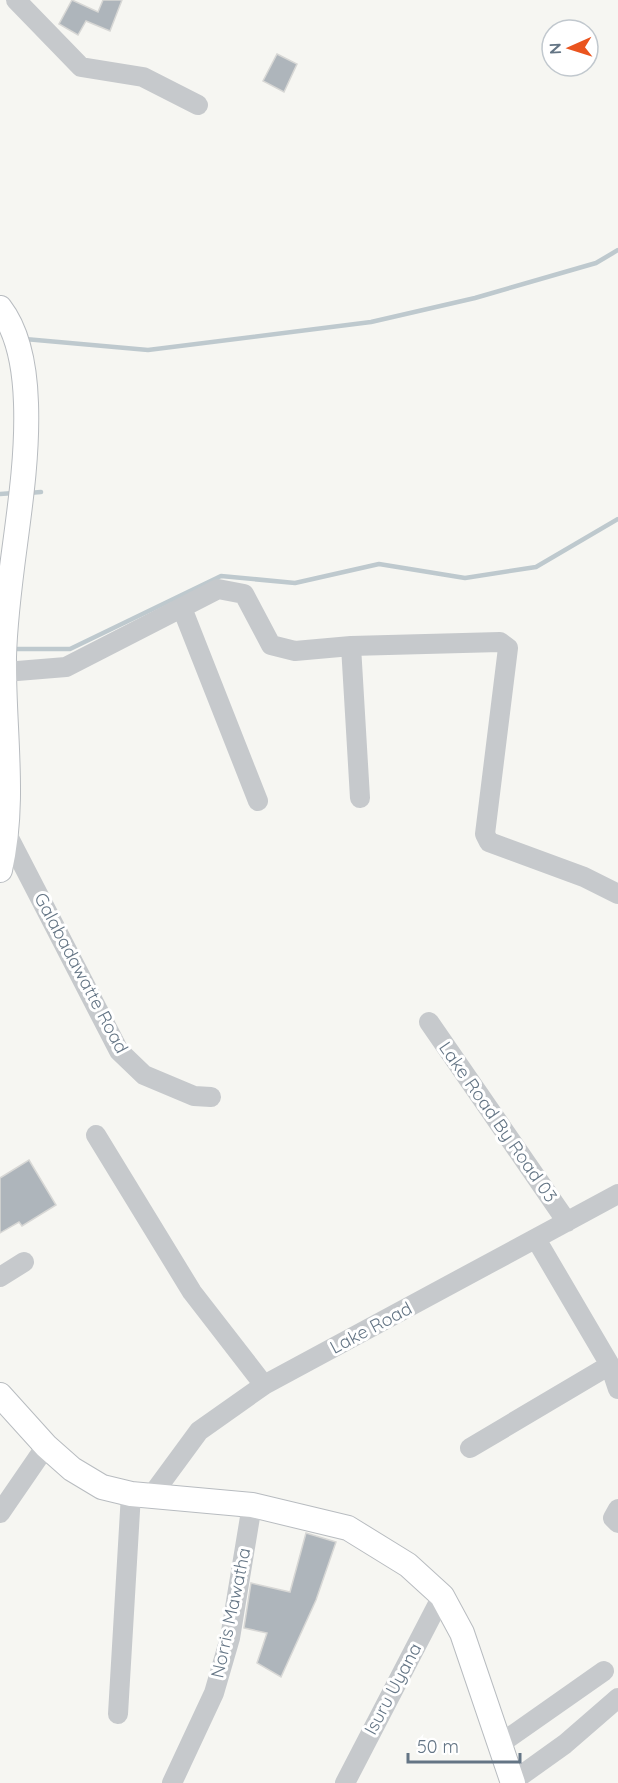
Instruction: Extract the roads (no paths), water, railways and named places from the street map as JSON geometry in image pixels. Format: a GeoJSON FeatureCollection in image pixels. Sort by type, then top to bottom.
{"type":"FeatureCollection","features":[{"type":"Feature","properties":{"kind":"main road"},"geometry":{"type":"LineString","coordinates":[[0,870],[8,836],[4,664],[6,622],[22,481],[26,405],[10,326]]}},
{"type":"Feature","properties":{"kind":"main road"},"geometry":{"type":"LineString","coordinates":[[0,1395],[46,1446],[72,1469],[102,1487],[142,1495],[252,1505],[348,1528],[408,1565],[442,1596],[462,1633],[513,1782]]}},
{"type":"Feature","properties":{"kind":"street"},"geometry":{"type":"LineString","coordinates":[[16,0],[81,67],[143,77],[198,105]]}},
{"type":"Feature","properties":{"kind":"street"},"geometry":{"type":"LineString","coordinates":[[4,664],[66,667],[218,589],[244,594],[271,645],[295,651],[351,646],[500,642],[508,648],[485,834],[489,842],[584,877],[618,894]]}},
{"type":"Feature","properties":{"kind":"street"},"geometry":{"type":"LineString","coordinates":[[182,609],[258,801]]}},
{"type":"Feature","properties":{"kind":"street"},"geometry":{"type":"LineString","coordinates":[[351,646],[360,798]]}},
{"type":"Feature","properties":{"kind":"street","name":"Galabadawatte Road"},"geometry":{"type":"LineString","coordinates":[[8,836],[119,1051],[144,1075],[194,1096],[211,1097]]}},
{"type":"Feature","properties":{"kind":"street","name":"Lake Road By Road 03"},"geometry":{"type":"LineString","coordinates":[[429,1022],[567,1222]]}},
{"type":"Feature","properties":{"kind":"street"},"geometry":{"type":"LineString","coordinates":[[96,1135],[192,1292],[264,1385]]}},
{"type":"Feature","properties":{"kind":"street","name":"Lake Road"},"geometry":{"type":"LineString","coordinates":[[142,1495],[199,1431],[264,1385],[618,1194]]}},
{"type":"Feature","properties":{"kind":"street"},"geometry":{"type":"LineString","coordinates":[[536,1239],[610,1365],[618,1389]]}},
{"type":"Feature","properties":{"kind":"street"},"geometry":{"type":"LineString","coordinates":[[0,1277],[24,1262]]}},
{"type":"Feature","properties":{"kind":"street"},"geometry":{"type":"LineString","coordinates":[[470,1448],[610,1365]]}},
{"type":"Feature","properties":{"kind":"street"},"geometry":{"type":"LineString","coordinates":[[0,1513],[46,1446]]}},
{"type":"Feature","properties":{"kind":"street"},"geometry":{"type":"LineString","coordinates":[[118,1714],[142,1495]]}},
{"type":"Feature","properties":{"kind":"street","name":"Norris Mawatha"},"geometry":{"type":"LineString","coordinates":[[172,1783],[214,1694],[230,1638],[252,1505]]}},
{"type":"Feature","properties":{"kind":"street"},"geometry":{"type":"LineString","coordinates":[[618,1509],[614,1518],[618,1523]]}},
{"type":"Feature","properties":{"kind":"street","name":"Isuru Uyana"},"geometry":{"type":"LineString","coordinates":[[345,1783],[442,1596]]}},
{"type":"Feature","properties":{"kind":"street"},"geometry":{"type":"LineString","coordinates":[[500,1744],[603,1671]]}},
{"type":"Feature","properties":{"kind":"street"},"geometry":{"type":"LineString","coordinates":[[513,1782],[565,1744],[618,1698]]}},
{"type":"Feature","properties":{"kind":"waterway"},"geometry":{"type":"LineString","coordinates":[[25,339],[148,350],[371,322],[475,298],[596,263],[618,250]]}},
{"type":"Feature","properties":{"kind":"waterway"},"geometry":{"type":"LineString","coordinates":[[28,493],[41,492]]}},
{"type":"Feature","properties":{"kind":"waterway"},"geometry":{"type":"LineString","coordinates":[[0,494],[14,493]]}},
{"type":"Feature","properties":{"kind":"waterway"},"geometry":{"type":"LineString","coordinates":[[12,649],[70,649],[221,576],[295,583],[379,564],[465,578],[536,567],[618,519]]}}]}
